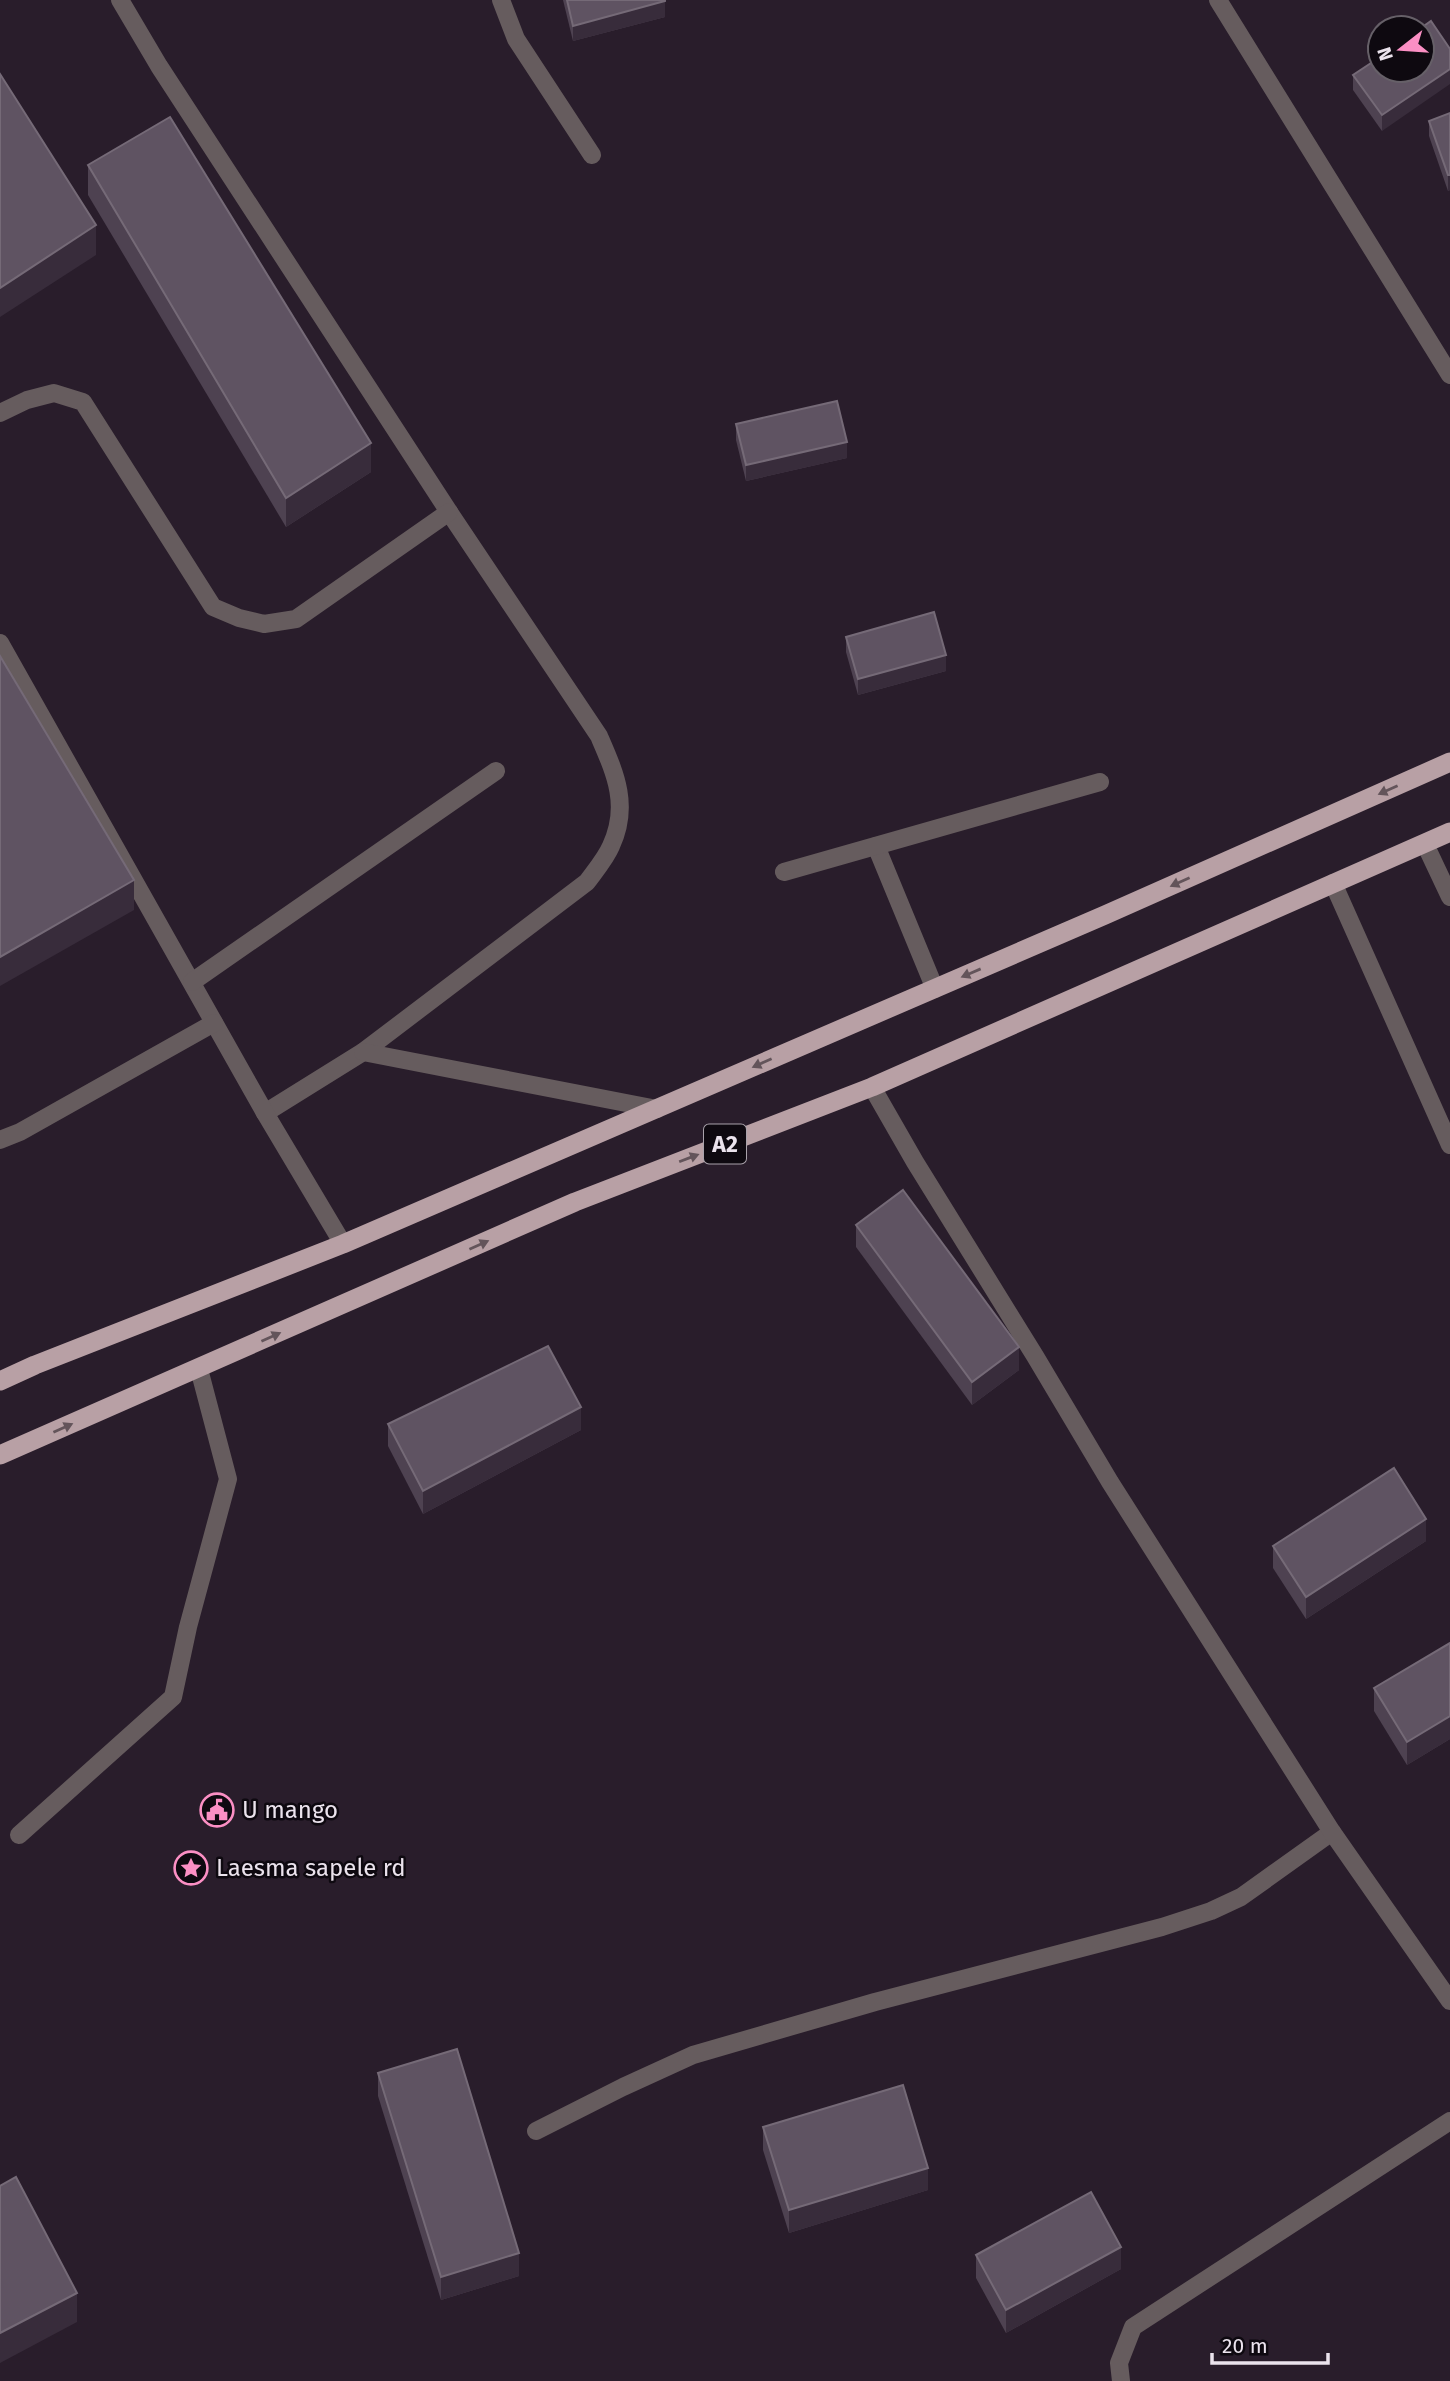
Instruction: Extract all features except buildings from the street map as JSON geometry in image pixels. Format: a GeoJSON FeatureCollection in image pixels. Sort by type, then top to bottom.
{"type":"FeatureCollection","features":[{"type":"Feature","properties":{"kind":"highway","name":"A2"},"geometry":{"type":"LineString","coordinates":[[0,1381],[343,1244],[935,989],[1450,762]]}},
{"type":"Feature","properties":{"kind":"highway","name":"A2"},"geometry":{"type":"LineString","coordinates":[[0,1455],[575,1202],[872,1087],[1450,832]]}},
{"type":"Feature","properties":{"kind":"street"},"geometry":{"type":"LineString","coordinates":[[120,0],[159,66],[449,512],[599,736],[617,777],[621,809],[611,846],[587,882],[363,1052],[265,1113]]}},
{"type":"Feature","properties":{"kind":"street"},"geometry":{"type":"LineString","coordinates":[[500,0],[516,38],[592,155]]}},
{"type":"Feature","properties":{"kind":"street"},"geometry":{"type":"LineString","coordinates":[[1222,1],[1450,375]]}},
{"type":"Feature","properties":{"kind":"street"},"geometry":{"type":"LineString","coordinates":[[0,413],[27,400],[54,393],[83,402],[213,607],[239,618],[264,624],[296,619],[449,512]]}},
{"type":"Feature","properties":{"kind":"street"},"geometry":{"type":"LineString","coordinates":[[0,643],[265,1113],[343,1244]]}},
{"type":"Feature","properties":{"kind":"street"},"geometry":{"type":"LineString","coordinates":[[192,982],[496,771]]}},
{"type":"Feature","properties":{"kind":"street"},"geometry":{"type":"LineString","coordinates":[[784,872],[1100,782]]}},
{"type":"Feature","properties":{"kind":"street"},"geometry":{"type":"LineString","coordinates":[[1425,844],[1450,897]]}},
{"type":"Feature","properties":{"kind":"street"},"geometry":{"type":"LineString","coordinates":[[876,846],[935,989]]}},
{"type":"Feature","properties":{"kind":"street"},"geometry":{"type":"LineString","coordinates":[[1333,883],[1450,1145]]}},
{"type":"Feature","properties":{"kind":"street"},"geometry":{"type":"LineString","coordinates":[[0,1140],[20,1132],[214,1023]]}},
{"type":"Feature","properties":{"kind":"street"},"geometry":{"type":"LineString","coordinates":[[363,1052],[657,1109]]}},
{"type":"Feature","properties":{"kind":"street"},"geometry":{"type":"LineString","coordinates":[[872,1087],[1110,1482],[1332,1832],[1450,2001]]}},
{"type":"Feature","properties":{"kind":"street"},"geometry":{"type":"LineString","coordinates":[[19,1835],[173,1697],[188,1626],[228,1479],[198,1369]]}},
{"type":"Feature","properties":{"kind":"street"},"geometry":{"type":"LineString","coordinates":[[536,2131],[693,2055],[875,2002],[1162,1927],[1211,1911],[1241,1897],[1332,1832]]}},
{"type":"Feature","properties":{"kind":"street"},"geometry":{"type":"LineString","coordinates":[[1121,2381],[1119,2363],[1133,2327],[1450,2122]]}},
{"type":"Feature","properties":{"kind":"place","name":"U mango"},"geometry":{"type":"Point","coordinates":[217,1810]}},
{"type":"Feature","properties":{"kind":"place","name":"Laesma sapele rd"},"geometry":{"type":"Point","coordinates":[191,1868]}}]}
